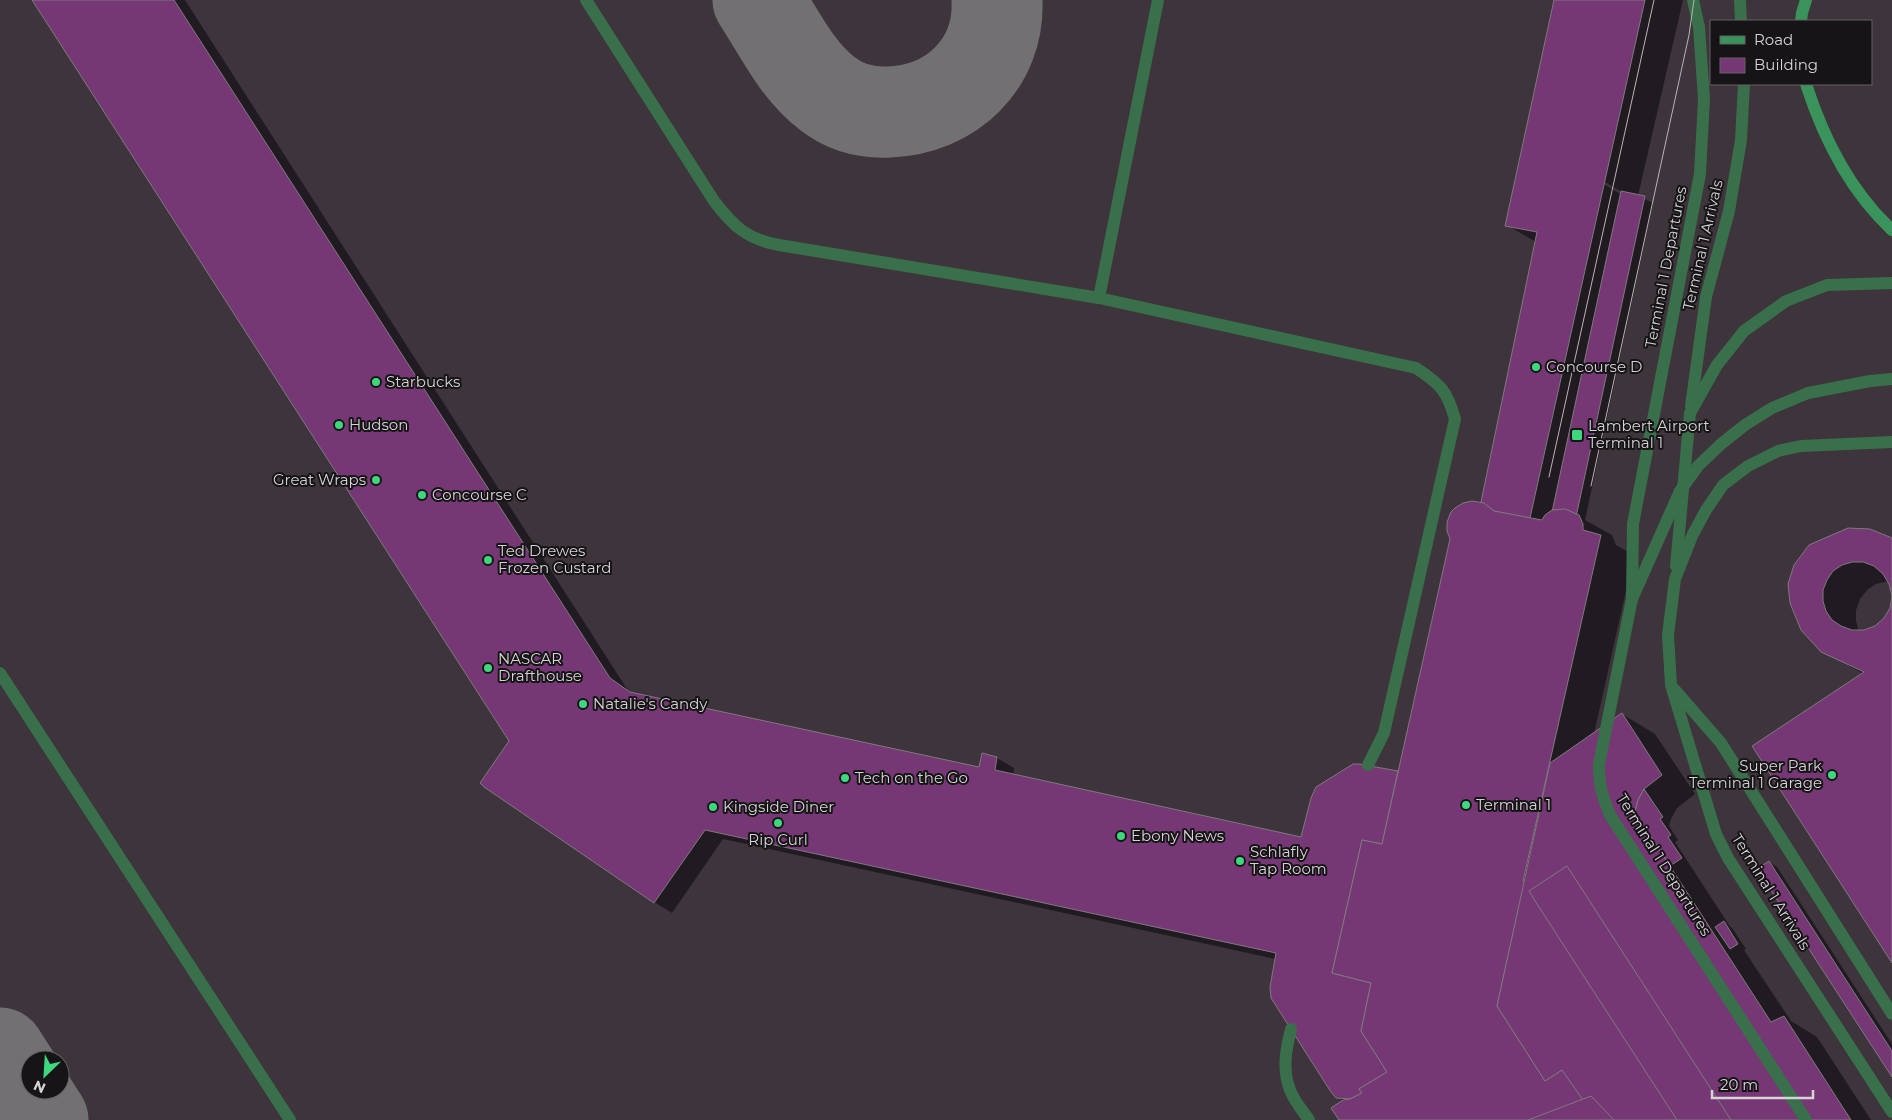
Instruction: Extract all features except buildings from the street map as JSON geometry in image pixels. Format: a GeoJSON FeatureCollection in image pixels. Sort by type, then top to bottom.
{"type":"FeatureCollection","features":[{"type":"Feature","properties":{"kind":"street"},"geometry":{"type":"LineString","coordinates":[[1801,20],[1806,0]]}},
{"type":"Feature","properties":{"kind":"street"},"geometry":{"type":"LineString","coordinates":[[1806,85],[1820,126],[1846,173],[1878,218],[1892,230]]}},
{"type":"Feature","properties":{"kind":"lane"},"geometry":{"type":"LineString","coordinates":[[586,0],[714,201],[729,222],[745,234],[763,242],[780,246],[1099,298],[1416,368],[1437,382],[1450,400],[1455,419],[1429,541],[1384,733],[1368,765]]}},
{"type":"Feature","properties":{"kind":"lane"},"geometry":{"type":"LineString","coordinates":[[1099,298],[1158,0]]}},
{"type":"Feature","properties":{"kind":"lane","name":"Terminal 1 Departures"},"geometry":{"type":"LineString","coordinates":[[1693,0],[1699,27],[1704,99],[1700,174],[1632,524],[1632,599],[1598,776],[1602,795],[1610,815],[1806,1120]]}},
{"type":"Feature","properties":{"kind":"lane"},"geometry":{"type":"LineString","coordinates":[[1740,0],[1741,20]]}},
{"type":"Feature","properties":{"kind":"lane","name":"Terminal 1 Arrivals"},"geometry":{"type":"LineString","coordinates":[[1744,85],[1741,140],[1729,210],[1706,296],[1690,413],[1675,580],[1668,635],[1671,685],[1716,834],[1728,858],[1892,1112]]}},
{"type":"Feature","properties":{"kind":"lane","name":"Terminal 1 Arrivals"},"geometry":{"type":"LineString","coordinates":[[1690,413],[1718,365],[1744,331],[1786,301],[1827,284],[1892,283]]}},
{"type":"Feature","properties":{"kind":"lane","name":"Terminal 1 Departures"},"geometry":{"type":"LineString","coordinates":[[1632,599],[1680,492],[1698,466],[1721,444],[1745,425],[1772,408],[1808,393],[1870,380],[1892,379]]}},
{"type":"Feature","properties":{"kind":"lane","name":"Terminal 1 Arrivals"},"geometry":{"type":"LineString","coordinates":[[1675,580],[1692,536],[1706,510],[1724,485],[1748,466],[1778,451],[1801,446],[1892,442]]}},
{"type":"Feature","properties":{"kind":"lane"},"geometry":{"type":"LineString","coordinates":[[0,673],[290,1120]]}},
{"type":"Feature","properties":{"kind":"lane"},"geometry":{"type":"LineString","coordinates":[[1671,685],[1720,744],[1892,1014]]}},
{"type":"Feature","properties":{"kind":"lane"},"geometry":{"type":"LineString","coordinates":[[1291,1029],[1286,1051],[1286,1073],[1290,1091],[1309,1120]]}},
{"type":"Feature","properties":{"kind":"shaded area"},"geometry":{"type":"Polygon","coordinates":[[[0,0],[1892,0],[1892,1120],[0,1120],[0,0]]]}},
{"type":"Feature","properties":{"kind":"taxiway"},"geometry":{"type":"LineString","coordinates":[[758,0],[798,63],[817,85],[835,99],[849,106],[881,112],[912,109],[932,103],[951,93],[967,79],[980,63],[990,44],[996,23],[997,0]]}},
{"type":"Feature","properties":{"kind":"taxiway"},"geometry":{"type":"LineString","coordinates":[[0,1053],[43,1120]]}},
{"type":"Feature","properties":{"kind":"tram line"},"geometry":{"type":"LineString","coordinates":[[1549,477],[1654,0]]}},
{"type":"Feature","properties":{"kind":"tram line"},"geometry":{"type":"LineString","coordinates":[[1591,486],[1689,35],[1694,0]]}},
{"type":"Feature","properties":{"kind":"place","name":"Concourse D"},"geometry":{"type":"Point","coordinates":[1536,367]}},
{"type":"Feature","properties":{"kind":"place","name":"Starbucks"},"geometry":{"type":"Point","coordinates":[376,382]}},
{"type":"Feature","properties":{"kind":"place","name":"Hudson"},"geometry":{"type":"Point","coordinates":[339,425]}},
{"type":"Feature","properties":{"kind":"place","name":"Lambert Airport Terminal 1"},"geometry":{"type":"Point","coordinates":[1577,435]}},
{"type":"Feature","properties":{"kind":"place","name":"Great Wraps"},"geometry":{"type":"Point","coordinates":[376,480]}},
{"type":"Feature","properties":{"kind":"place","name":"Concourse C"},"geometry":{"type":"Point","coordinates":[422,495]}},
{"type":"Feature","properties":{"kind":"place","name":"Ted Drewes Frozen Custard"},"geometry":{"type":"Point","coordinates":[488,560]}},
{"type":"Feature","properties":{"kind":"place","name":"NASCAR Drafthouse"},"geometry":{"type":"Point","coordinates":[488,668]}},
{"type":"Feature","properties":{"kind":"place","name":"Natalie's Candy"},"geometry":{"type":"Point","coordinates":[583,704]}},
{"type":"Feature","properties":{"kind":"place","name":"Super Park Terminal 1 Garage"},"geometry":{"type":"Point","coordinates":[1832,775]}},
{"type":"Feature","properties":{"kind":"place","name":"Tech on the Go"},"geometry":{"type":"Point","coordinates":[845,778]}},
{"type":"Feature","properties":{"kind":"place","name":"Terminal 1"},"geometry":{"type":"Point","coordinates":[1466,805]}},
{"type":"Feature","properties":{"kind":"place","name":"Kingside Diner"},"geometry":{"type":"Point","coordinates":[713,807]}},
{"type":"Feature","properties":{"kind":"place","name":"Rip Curl"},"geometry":{"type":"Point","coordinates":[778,823]}},
{"type":"Feature","properties":{"kind":"place","name":"Ebony News"},"geometry":{"type":"Point","coordinates":[1121,836]}},
{"type":"Feature","properties":{"kind":"place","name":"Schlafly Tap Room"},"geometry":{"type":"Point","coordinates":[1240,861]}}]}
